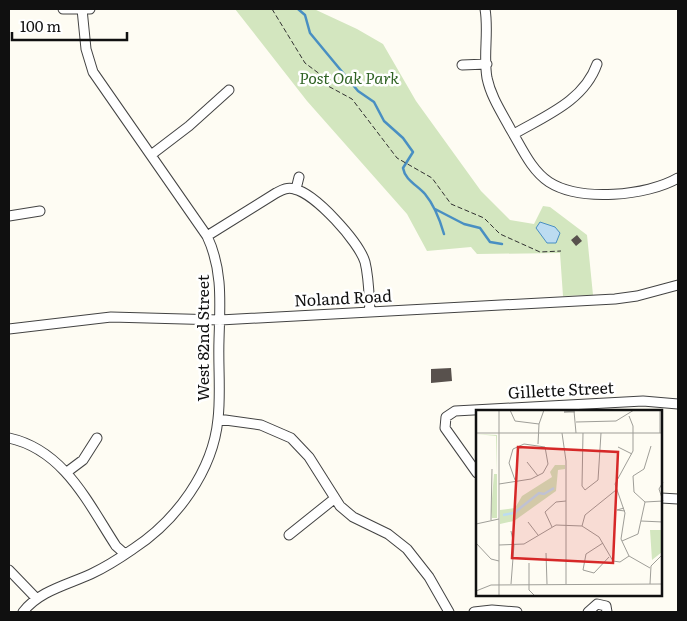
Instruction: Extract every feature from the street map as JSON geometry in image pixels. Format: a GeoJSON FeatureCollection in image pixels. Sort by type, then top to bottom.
{"type":"FeatureCollection","features":[{"type":"Feature","properties":{"kind":"street"},"geometry":{"type":"LineString","coordinates":[[63,9],[90,9]]}},
{"type":"Feature","properties":{"kind":"street","name":"West 82nd Street"},"geometry":{"type":"LineString","coordinates":[[23,612],[36,598],[91,574],[125,554],[160,527],[187,496],[207,461],[218,419],[221,284],[217,261],[207,236],[93,72],[86,49],[82,9]]}},
{"type":"Feature","properties":{"kind":"street"},"geometry":{"type":"LineString","coordinates":[[484,9],[487,24],[486,64],[491,91],[533,167],[549,182],[567,192],[591,194],[625,193],[663,185],[678,178]]}},
{"type":"Feature","properties":{"kind":"street"},"geometry":{"type":"LineString","coordinates":[[462,65],[486,64]]}},
{"type":"Feature","properties":{"kind":"street"},"geometry":{"type":"LineString","coordinates":[[514,134],[551,113],[580,92],[586,86],[597,64]]}},
{"type":"Feature","properties":{"kind":"street"},"geometry":{"type":"LineString","coordinates":[[150,155],[188,126],[229,90]]}},
{"type":"Feature","properties":{"kind":"street"},"geometry":{"type":"LineString","coordinates":[[296,189],[299,177]]}},
{"type":"Feature","properties":{"kind":"street"},"geometry":{"type":"LineString","coordinates":[[207,236],[276,193],[286,188],[296,189],[314,200],[353,239],[360,250],[367,275],[370,312]]}},
{"type":"Feature","properties":{"kind":"street"},"geometry":{"type":"LineString","coordinates":[[9,216],[40,211]]}},
{"type":"Feature","properties":{"kind":"street","name":"Noland Road"},"geometry":{"type":"LineString","coordinates":[[9,329],[111,317],[220,320],[615,299],[637,296],[678,285]]}},
{"type":"Feature","properties":{"kind":"street","name":"Gillette Street"},"geometry":{"type":"LineString","coordinates":[[476,472],[446,428],[446,417],[455,411],[643,401],[678,404]]}},
{"type":"Feature","properties":{"kind":"street"},"geometry":{"type":"LineString","coordinates":[[218,419],[261,425],[291,438],[309,457],[334,499],[353,517],[388,534],[407,549],[429,577],[449,612]]}},
{"type":"Feature","properties":{"kind":"street"},"geometry":{"type":"LineString","coordinates":[[9,438],[30,445],[47,455],[67,472],[116,546],[125,554]]}},
{"type":"Feature","properties":{"kind":"street"},"geometry":{"type":"LineString","coordinates":[[67,472],[84,460],[97,438]]}},
{"type":"Feature","properties":{"kind":"street"},"geometry":{"type":"LineString","coordinates":[[662,498],[678,499]]}},
{"type":"Feature","properties":{"kind":"street"},"geometry":{"type":"LineString","coordinates":[[289,535],[334,499]]}},
{"type":"Feature","properties":{"kind":"street"},"geometry":{"type":"LineString","coordinates":[[9,570],[36,598]]}},
{"type":"Feature","properties":{"kind":"street"},"geometry":{"type":"LineString","coordinates":[[588,612],[597,604],[606,606],[607,612]]}},
{"type":"Feature","properties":{"kind":"street"},"geometry":{"type":"LineString","coordinates":[[474,612],[492,610],[517,612]]}},
{"type":"Feature","properties":{"kind":"path"},"geometry":{"type":"LineString","coordinates":[[272,9],[305,63],[321,75],[328,86],[352,99],[386,145],[402,161],[432,178],[451,204],[484,218],[500,234],[540,252],[562,250]]}},
{"type":"Feature","properties":{"kind":"green space","name":"Post Oak Park"},"geometry":{"type":"Polygon","coordinates":[[[235,9],[314,9],[357,29],[383,44],[416,101],[481,191],[510,220],[534,224],[543,206],[550,207],[587,235],[593,295],[563,296],[560,253],[477,254],[471,247],[427,251],[407,214],[307,101],[235,9]]]}},
{"type":"Feature","properties":{"kind":"water"},"geometry":{"type":"Polygon","coordinates":[[[540,222],[555,227],[560,233],[556,243],[547,243],[536,228],[540,222]]]}},
{"type":"Feature","properties":{"kind":"building"},"geometry":{"type":"Polygon","coordinates":[[[577,235],[582,241],[576,246],[571,240],[577,235]]]}},
{"type":"Feature","properties":{"kind":"building"},"geometry":{"type":"Polygon","coordinates":[[[451,368],[452,381],[431,383],[431,369],[451,368]]]}},
{"type":"Feature","properties":{"kind":"waterway"},"geometry":{"type":"LineString","coordinates":[[298,9],[305,15],[310,33],[358,91],[374,102],[384,121],[403,138],[413,152],[403,168],[404,172],[432,203],[444,234]]}},
{"type":"Feature","properties":{"kind":"waterway"},"geometry":{"type":"LineString","coordinates":[[435,209],[464,224],[480,228],[490,242],[502,244]]}}]}
